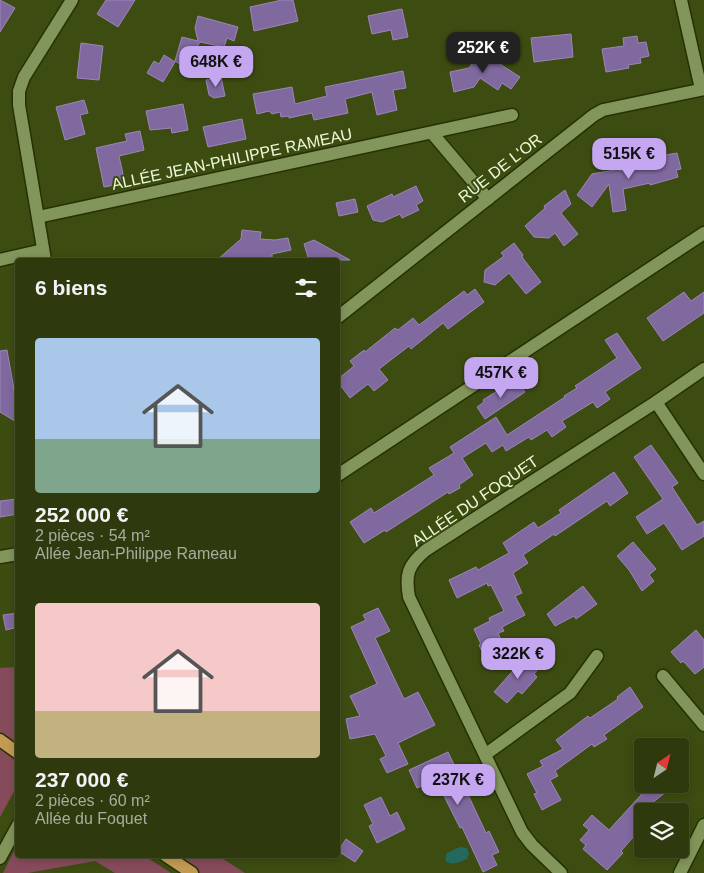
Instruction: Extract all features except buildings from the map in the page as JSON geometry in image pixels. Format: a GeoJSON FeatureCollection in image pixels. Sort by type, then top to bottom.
{"type":"FeatureCollection","features":[{"type":"Feature","properties":{"kind":"main road"},"geometry":{"type":"LineString","coordinates":[[0,740],[15,751]]}},
{"type":"Feature","properties":{"kind":"main road"},"geometry":{"type":"LineString","coordinates":[[170,858],[192,873]]}},
{"type":"Feature","properties":{"kind":"street"},"geometry":{"type":"LineString","coordinates":[[18,258],[44,255],[19,105],[19,91],[24,77],[72,0]]}},
{"type":"Feature","properties":{"kind":"street"},"geometry":{"type":"LineString","coordinates":[[681,0],[703,89]]}},
{"type":"Feature","properties":{"kind":"street","name":"RUE DE L'OR"},"geometry":{"type":"LineString","coordinates":[[340,315],[598,112],[703,89]]}},
{"type":"Feature","properties":{"kind":"street","name":"ALLÉE JEAN-PHILIPPE RAMEAU"},"geometry":{"type":"LineString","coordinates":[[38,217],[512,115]]}},
{"type":"Feature","properties":{"kind":"street"},"geometry":{"type":"LineString","coordinates":[[432,133],[488,199]]}},
{"type":"Feature","properties":{"kind":"street"},"geometry":{"type":"LineString","coordinates":[[340,474],[704,233]]}},
{"type":"Feature","properties":{"kind":"street"},"geometry":{"type":"LineString","coordinates":[[0,260],[15,258]]}},
{"type":"Feature","properties":{"kind":"street","name":"ALLÉE DU FOQUET"},"geometry":{"type":"LineString","coordinates":[[562,873],[532,845],[522,832],[409,597],[408,574],[411,566],[426,550],[704,369]]}},
{"type":"Feature","properties":{"kind":"street"},"geometry":{"type":"LineString","coordinates":[[656,402],[704,474]]}},
{"type":"Feature","properties":{"kind":"street"},"geometry":{"type":"LineString","coordinates":[[0,557],[15,554]]}},
{"type":"Feature","properties":{"kind":"street"},"geometry":{"type":"LineString","coordinates":[[486,754],[570,693],[597,656]]}},
{"type":"Feature","properties":{"kind":"street"},"geometry":{"type":"LineString","coordinates":[[663,676],[704,724]]}},
{"type":"Feature","properties":{"kind":"street"},"geometry":{"type":"LineString","coordinates":[[680,873],[704,825]]}},
{"type":"Feature","properties":{"kind":"street"},"geometry":{"type":"LineString","coordinates":[[0,858],[15,830]]}},
{"type":"Feature","properties":{"kind":"shaded area"},"geometry":{"type":"Polygon","coordinates":[[[15,667],[15,790],[0,817],[0,668],[15,667]]]}},
{"type":"Feature","properties":{"kind":"shaded area"},"geometry":{"type":"Polygon","coordinates":[[[15,849],[15,858],[148,858],[171,873],[115,873],[95,861],[28,873],[3,873],[15,849]]]}},
{"type":"Feature","properties":{"kind":"shaded area"},"geometry":{"type":"Polygon","coordinates":[[[170,858],[222,858],[245,873],[192,873],[170,858]]]}},
{"type":"Feature","properties":{"kind":"water"},"geometry":{"type":"Polygon","coordinates":[[[460,847],[467,848],[469,854],[467,859],[453,864],[445,860],[447,853],[460,847]]]}}]}
